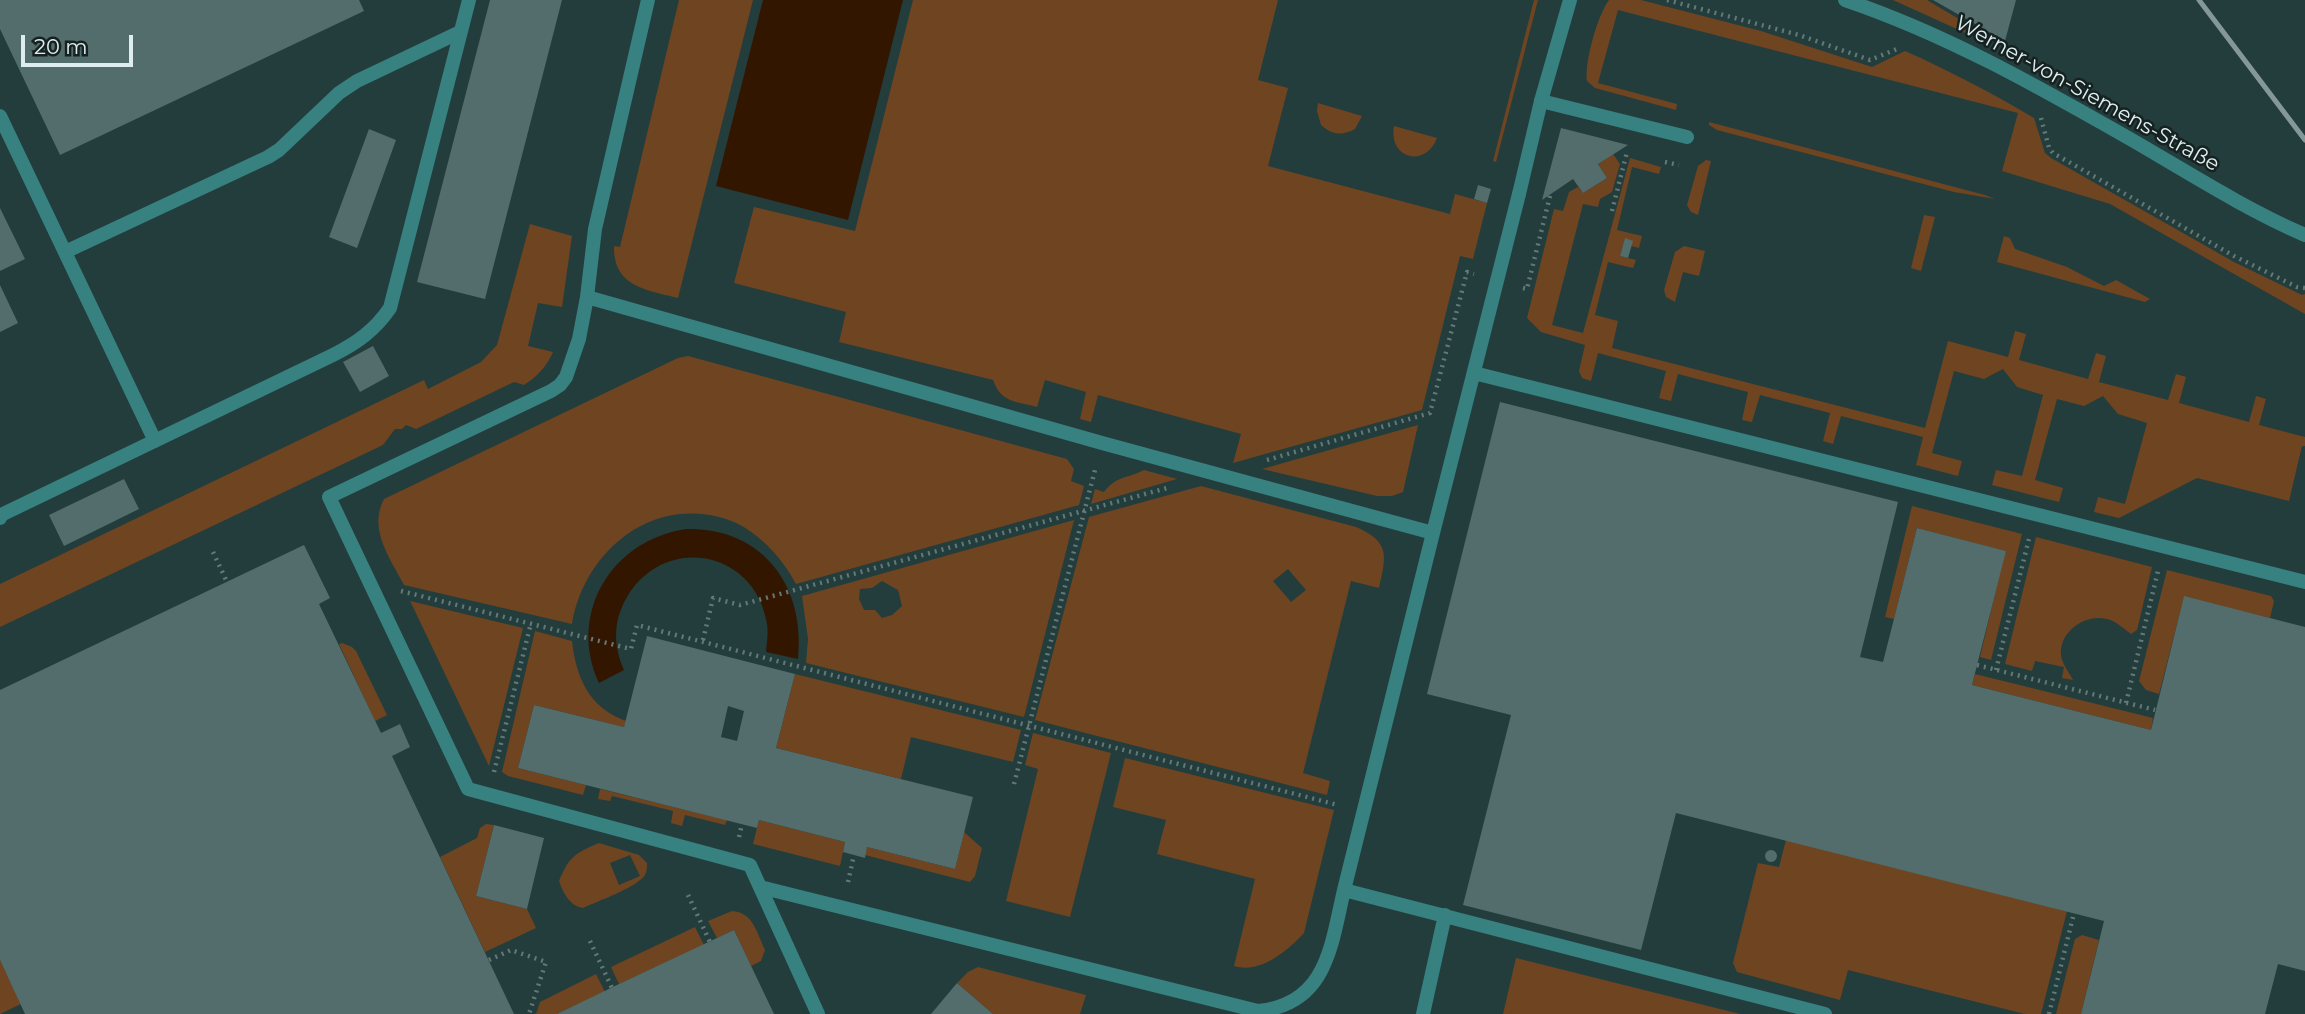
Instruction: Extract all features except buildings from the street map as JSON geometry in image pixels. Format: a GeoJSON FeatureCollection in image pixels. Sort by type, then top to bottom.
{"type":"FeatureCollection","features":[{"type":"Feature","properties":{"kind":"street"},"geometry":{"type":"LineString","coordinates":[[0,515],[351,346],[380,322],[390,308],[469,0]]}},
{"type":"Feature","properties":{"kind":"street"},"geometry":{"type":"LineString","coordinates":[[648,0],[594,229],[587,297],[572,365],[560,385],[329,497],[468,789],[750,865],[818,1014]]}},
{"type":"Feature","properties":{"kind":"street"},"geometry":{"type":"LineString","coordinates":[[760,887],[1258,1011],[1277,1009],[1292,1003],[1315,982],[1329,957],[1362,811],[1541,101],[1570,0]]}},
{"type":"Feature","properties":{"kind":"street","name":"Werner-von-Siemens-Straße"},"geometry":{"type":"LineString","coordinates":[[1844,0],[1932,33],[1973,53],[2212,187],[2305,235]]}},
{"type":"Feature","properties":{"kind":"street"},"geometry":{"type":"LineString","coordinates":[[65,252],[268,157],[279,150],[339,93],[357,81],[460,32]]}},
{"type":"Feature","properties":{"kind":"street"},"geometry":{"type":"LineString","coordinates":[[1541,101],[1687,137]]}},
{"type":"Feature","properties":{"kind":"street"},"geometry":{"type":"LineString","coordinates":[[0,116],[155,441]]}},
{"type":"Feature","properties":{"kind":"street"},"geometry":{"type":"LineString","coordinates":[[587,297],[1102,443],[1433,533]]}},
{"type":"Feature","properties":{"kind":"street"},"geometry":{"type":"LineString","coordinates":[[1474,373],[2305,582]]}},
{"type":"Feature","properties":{"kind":"street"},"geometry":{"type":"LineString","coordinates":[[1344,890],[1825,1014]]}},
{"type":"Feature","properties":{"kind":"street"},"geometry":{"type":"LineString","coordinates":[[1423,1014],[1445,915]]}},
{"type":"Feature","properties":{"kind":"path"},"geometry":{"type":"LineString","coordinates":[[1667,0],[1799,35],[1870,61],[1903,46]]}},
{"type":"Feature","properties":{"kind":"path"},"geometry":{"type":"LineString","coordinates":[[2038,113],[2053,153],[2234,256],[2297,288],[2305,288]]}},
{"type":"Feature","properties":{"kind":"path"},"geometry":{"type":"LineString","coordinates":[[1612,211],[1627,152]]}},
{"type":"Feature","properties":{"kind":"path"},"geometry":{"type":"LineString","coordinates":[[1219,474],[1430,414],[1467,272],[1527,289],[1551,192]]}},
{"type":"Feature","properties":{"kind":"path"},"geometry":{"type":"LineString","coordinates":[[1014,784],[1102,443]]}},
{"type":"Feature","properties":{"kind":"path"},"geometry":{"type":"LineString","coordinates":[[703,640],[713,598],[740,605],[1170,487]]}},
{"type":"Feature","properties":{"kind":"path"},"geometry":{"type":"LineString","coordinates":[[1996,670],[2035,514]]}},
{"type":"Feature","properties":{"kind":"path"},"geometry":{"type":"LineString","coordinates":[[2126,703],[2165,547]]}},
{"type":"Feature","properties":{"kind":"path"},"geometry":{"type":"LineString","coordinates":[[213,552],[227,582]]}},
{"type":"Feature","properties":{"kind":"path"},"geometry":{"type":"LineString","coordinates":[[379,601],[400,591],[631,649],[637,625],[1362,811]]}},
{"type":"Feature","properties":{"kind":"path"},"geometry":{"type":"LineString","coordinates":[[487,795],[531,623]]}},
{"type":"Feature","properties":{"kind":"path"},"geometry":{"type":"LineString","coordinates":[[1978,666],[2155,710]]}},
{"type":"Feature","properties":{"kind":"path"},"geometry":{"type":"LineString","coordinates":[[739,835],[741,824]]}},
{"type":"Feature","properties":{"kind":"path"},"geometry":{"type":"LineString","coordinates":[[688,895],[710,942]]}},
{"type":"Feature","properties":{"kind":"path"},"geometry":{"type":"LineString","coordinates":[[2049,1014],[2074,913]]}},
{"type":"Feature","properties":{"kind":"path"},"geometry":{"type":"LineString","coordinates":[[590,941],[612,988]]}},
{"type":"Feature","properties":{"kind":"path"},"geometry":{"type":"LineString","coordinates":[[489,960],[511,950],[545,962],[529,1014]]}},
{"type":"Feature","properties":{"kind":"shaded area"},"geometry":{"type":"Polygon","coordinates":[[[679,0],[753,0],[678,298],[644,289],[626,278],[615,260],[614,246],[620,247],[679,0]]]}},
{"type":"Feature","properties":{"kind":"shaded area"},"geometry":{"type":"Polygon","coordinates":[[[763,0],[903,0],[848,220],[716,186],[763,0]]]}},
{"type":"Feature","properties":{"kind":"shaded area"},"geometry":{"type":"Polygon","coordinates":[[[913,0],[1278,0],[1258,80],[1288,88],[1268,166],[1450,214],[1455,194],[1487,203],[1473,259],[1460,256],[1422,410],[1233,463],[1241,434],[1098,395],[1091,422],[1080,419],[1086,392],[1045,380],[1037,407],[1016,402],[1000,393],[993,380],[839,342],[846,312],[734,283],[754,207],[855,231],[913,0]]]}},
{"type":"Feature","properties":{"kind":"shaded area"},"geometry":{"type":"Polygon","coordinates":[[[1534,0],[1538,0],[1496,162],[1493,161],[1534,0]]]}},
{"type":"Feature","properties":{"kind":"shaded area"},"geometry":{"type":"Polygon","coordinates":[[[1609,0],[1641,0],[1761,31],[1872,67],[1905,51],[2034,118],[2045,153],[2051,158],[2234,262],[2302,295],[2305,294],[2305,314],[2110,204],[2002,171],[2018,113],[1618,10],[1598,83],[1677,104],[1676,110],[1595,88],[1587,81],[1588,63],[1596,27],[1609,0]]]}},
{"type":"Feature","properties":{"kind":"shaded area"},"geometry":{"type":"Polygon","coordinates":[[[1893,0],[1927,0],[1974,28],[1970,35],[1893,0]]]}},
{"type":"Feature","properties":{"kind":"shaded area"},"geometry":{"type":"Polygon","coordinates":[[[1318,103],[1362,116],[1355,129],[1346,133],[1333,133],[1321,125],[1318,103]]]}},
{"type":"Feature","properties":{"kind":"shaded area"},"geometry":{"type":"Polygon","coordinates":[[[1709,122],[1995,199],[1954,192],[1717,130],[1709,125],[1709,122]]]}},
{"type":"Feature","properties":{"kind":"shaded area"},"geometry":{"type":"Polygon","coordinates":[[[1394,126],[1437,138],[1424,154],[1409,156],[1396,146],[1394,126]]]}},
{"type":"Feature","properties":{"kind":"shaded area"},"geometry":{"type":"Polygon","coordinates":[[[1613,154],[1620,164],[1612,192],[1600,199],[1598,207],[1583,204],[1552,325],[1583,333],[1630,158],[1661,167],[1659,174],[1632,167],[1617,230],[1642,236],[1639,248],[1631,246],[1632,241],[1625,239],[1620,256],[1636,260],[1633,268],[1608,262],[1595,315],[1618,321],[1612,348],[1925,428],[1948,341],[2008,357],[2015,331],[2026,334],[2019,360],[2088,379],[2096,353],[2106,356],[2099,382],[2168,400],[2176,374],[2186,377],[2179,403],[2249,422],[2256,396],[2266,399],[2259,425],[2305,437],[2305,446],[2302,446],[2289,501],[2197,478],[2119,518],[2094,512],[2098,497],[2125,504],[2147,423],[2118,414],[2103,396],[2084,406],[2057,399],[2035,480],[2063,488],[2059,502],[1992,485],[1996,470],[2022,476],[2043,395],[2017,387],[2003,369],[1984,379],[1954,371],[1932,453],[1962,461],[1958,476],[1916,465],[1923,437],[1841,416],[1833,444],[1823,441],[1830,413],[1760,395],[1752,422],[1742,420],[1748,392],[1678,374],[1671,401],[1659,398],[1666,371],[1598,353],[1591,381],[1582,378],[1579,371],[1585,345],[1541,332],[1527,318],[1554,209],[1563,211],[1569,192],[1578,187],[1583,193],[1607,178],[1598,164],[1613,154]]]}},
{"type":"Feature","properties":{"kind":"shaded area"},"geometry":{"type":"Polygon","coordinates":[[[1706,160],[1711,161],[1698,215],[1691,212],[1687,205],[1698,166],[1706,160]]]}},
{"type":"Feature","properties":{"kind":"shaded area"},"geometry":{"type":"Polygon","coordinates":[[[1924,215],[1935,217],[1921,271],[1911,268],[1924,215]]]}},
{"type":"Feature","properties":{"kind":"shaded area"},"geometry":{"type":"Polygon","coordinates":[[[530,224],[572,236],[562,307],[538,303],[528,346],[553,352],[545,366],[529,382],[524,385],[514,382],[416,429],[406,425],[402,429],[395,429],[383,445],[0,627],[0,584],[424,380],[428,389],[481,362],[497,345],[530,224]]]}},
{"type":"Feature","properties":{"kind":"shaded area"},"geometry":{"type":"Polygon","coordinates":[[[2004,236],[2010,238],[2015,249],[2067,267],[2104,286],[2116,280],[2150,299],[2145,302],[1997,262],[2004,236]]]}},
{"type":"Feature","properties":{"kind":"shaded area"},"geometry":{"type":"Polygon","coordinates":[[[1684,246],[1705,251],[1699,276],[1683,272],[1675,302],[1666,297],[1664,290],[1675,252],[1684,246]]]}},
{"type":"Feature","properties":{"kind":"shaded area"},"geometry":{"type":"Polygon","coordinates":[[[688,356],[1067,459],[1074,469],[1071,481],[1084,486],[1079,505],[796,584],[767,545],[737,523],[698,514],[672,515],[647,523],[625,535],[606,553],[579,598],[572,624],[404,585],[387,554],[380,532],[378,521],[384,499],[678,358],[688,356]]]}},
{"type":"Feature","properties":{"kind":"shaded area"},"geometry":{"type":"Polygon","coordinates":[[[1418,425],[1403,492],[1392,496],[1377,496],[1262,469],[1418,425]]]}},
{"type":"Feature","properties":{"kind":"shaded area"},"geometry":{"type":"Polygon","coordinates":[[[1144,470],[1177,479],[1091,504],[1095,489],[1104,492],[1118,480],[1144,470]]]}},
{"type":"Feature","properties":{"kind":"shaded area"},"geometry":{"type":"Polygon","coordinates":[[[1201,486],[1356,527],[1375,538],[1381,545],[1384,559],[1379,588],[1351,581],[1303,773],[1330,781],[1327,795],[1035,720],[1089,517],[1201,486]],[[1288,569],[1273,581],[1291,602],[1306,590],[1288,569]]]}},
{"type":"Feature","properties":{"kind":"shaded area"},"geometry":{"type":"Polygon","coordinates":[[[1912,506],[2022,534],[1991,660],[1980,657],[2005,551],[1917,528],[1894,619],[1885,617],[1912,506]]]}},
{"type":"Feature","properties":{"kind":"shaded area"},"geometry":{"type":"Polygon","coordinates":[[[1074,520],[1024,717],[806,663],[808,639],[802,596],[1074,520]],[[882,581],[872,588],[860,589],[859,599],[864,610],[875,610],[882,618],[892,615],[902,606],[898,590],[882,581]]]}},
{"type":"Feature","properties":{"kind":"shaded area"},"geometry":{"type":"Polygon","coordinates":[[[686,529],[713,531],[737,538],[757,550],[774,566],[786,585],[795,608],[799,632],[798,659],[766,652],[766,619],[757,595],[743,577],[725,565],[705,558],[683,558],[662,564],[643,577],[627,597],[619,615],[616,633],[624,670],[599,683],[591,657],[589,631],[593,606],[603,584],[618,564],[637,548],[660,536],[686,529]]]}},
{"type":"Feature","properties":{"kind":"shaded area"},"geometry":{"type":"Polygon","coordinates":[[[2036,537],[2152,567],[2137,630],[2131,634],[2114,621],[2090,619],[2075,626],[2064,639],[2061,655],[2073,680],[2062,678],[2064,667],[2035,661],[2032,671],[2005,664],[2036,537]]]}},
{"type":"Feature","properties":{"kind":"shaded area"},"geometry":{"type":"Polygon","coordinates":[[[2167,570],[2271,596],[2274,601],[2270,618],[2184,597],[2159,694],[2146,690],[2139,681],[2167,570]]]}},
{"type":"Feature","properties":{"kind":"shaded area"},"geometry":{"type":"Polygon","coordinates":[[[410,601],[523,628],[489,766],[413,607],[410,601]]]}},
{"type":"Feature","properties":{"kind":"shaded area"},"geometry":{"type":"Polygon","coordinates":[[[535,631],[572,641],[577,667],[587,690],[603,708],[626,721],[624,727],[534,705],[518,768],[586,785],[583,795],[508,776],[502,772],[535,631]]]}},
{"type":"Feature","properties":{"kind":"shaded area"},"geometry":{"type":"Polygon","coordinates":[[[339,644],[356,651],[387,715],[375,721],[339,644]]]}},
{"type":"Feature","properties":{"kind":"shaded area"},"geometry":{"type":"Polygon","coordinates":[[[795,674],[1021,730],[1013,762],[911,737],[901,779],[776,748],[795,674]]]}},
{"type":"Feature","properties":{"kind":"shaded area"},"geometry":{"type":"Polygon","coordinates":[[[1975,674],[2153,718],[2151,730],[1972,685],[1975,674]]]}},
{"type":"Feature","properties":{"kind":"shaded area"},"geometry":{"type":"Polygon","coordinates":[[[1033,733],[1111,753],[1070,917],[1006,901],[1038,769],[1025,765],[1033,733]]]}},
{"type":"Feature","properties":{"kind":"shaded area"},"geometry":{"type":"Polygon","coordinates":[[[1125,758],[1334,810],[1304,933],[1290,947],[1264,964],[1244,968],[1234,966],[1255,879],[1157,854],[1166,820],[1113,807],[1125,758]]]}},
{"type":"Feature","properties":{"kind":"shaded area"},"geometry":{"type":"Polygon","coordinates":[[[600,789],[727,820],[725,825],[685,815],[682,826],[671,823],[673,811],[612,796],[610,801],[598,799],[600,789]]]}},
{"type":"Feature","properties":{"kind":"shaded area"},"geometry":{"type":"Polygon","coordinates":[[[759,820],[845,842],[840,866],[753,844],[759,820]]]}},
{"type":"Feature","properties":{"kind":"shaded area"},"geometry":{"type":"Polygon","coordinates":[[[486,824],[494,825],[476,896],[527,909],[536,928],[485,952],[440,857],[477,838],[480,828],[486,824]]]}},
{"type":"Feature","properties":{"kind":"shaded area"},"geometry":{"type":"Polygon","coordinates":[[[964,832],[982,848],[975,876],[970,882],[865,855],[867,847],[955,869],[964,832]]]}},
{"type":"Feature","properties":{"kind":"shaded area"},"geometry":{"type":"Polygon","coordinates":[[[1786,840],[2067,911],[2041,1014],[2025,1014],[1848,970],[1840,1000],[1737,972],[1733,963],[1758,863],[1779,867],[1786,840]]]}},
{"type":"Feature","properties":{"kind":"shaded area"},"geometry":{"type":"Polygon","coordinates":[[[599,843],[639,855],[647,863],[647,869],[645,875],[634,885],[583,908],[574,905],[559,881],[566,866],[578,853],[599,843]],[[630,855],[610,863],[619,885],[640,876],[630,855]]]}},
{"type":"Feature","properties":{"kind":"shaded area"},"geometry":{"type":"Polygon","coordinates":[[[732,911],[750,919],[765,950],[761,961],[751,966],[734,930],[717,938],[708,921],[732,911]]]}},
{"type":"Feature","properties":{"kind":"shaded area"},"geometry":{"type":"Polygon","coordinates":[[[695,927],[704,945],[619,984],[611,967],[695,927]]]}},
{"type":"Feature","properties":{"kind":"shaded area"},"geometry":{"type":"Polygon","coordinates":[[[2082,935],[2099,940],[2081,1014],[2056,1014],[2075,939],[2082,935]]]}},
{"type":"Feature","properties":{"kind":"shaded area"},"geometry":{"type":"Polygon","coordinates":[[[1516,958],[1740,1014],[1503,1014],[1516,958]]]}},
{"type":"Feature","properties":{"kind":"shaded area"},"geometry":{"type":"Polygon","coordinates":[[[0,960],[21,1004],[0,1014],[0,960]]]}},
{"type":"Feature","properties":{"kind":"shaded area"},"geometry":{"type":"Polygon","coordinates":[[[978,967],[1086,995],[1080,1014],[993,1014],[957,983],[978,967]]]}},
{"type":"Feature","properties":{"kind":"shaded area"},"geometry":{"type":"Polygon","coordinates":[[[596,974],[605,992],[557,1014],[536,1014],[540,1002],[596,974]]]}},
{"type":"Feature","properties":{"kind":"railway"},"geometry":{"type":"LineString","coordinates":[[2199,0],[2305,140]]}}]}
